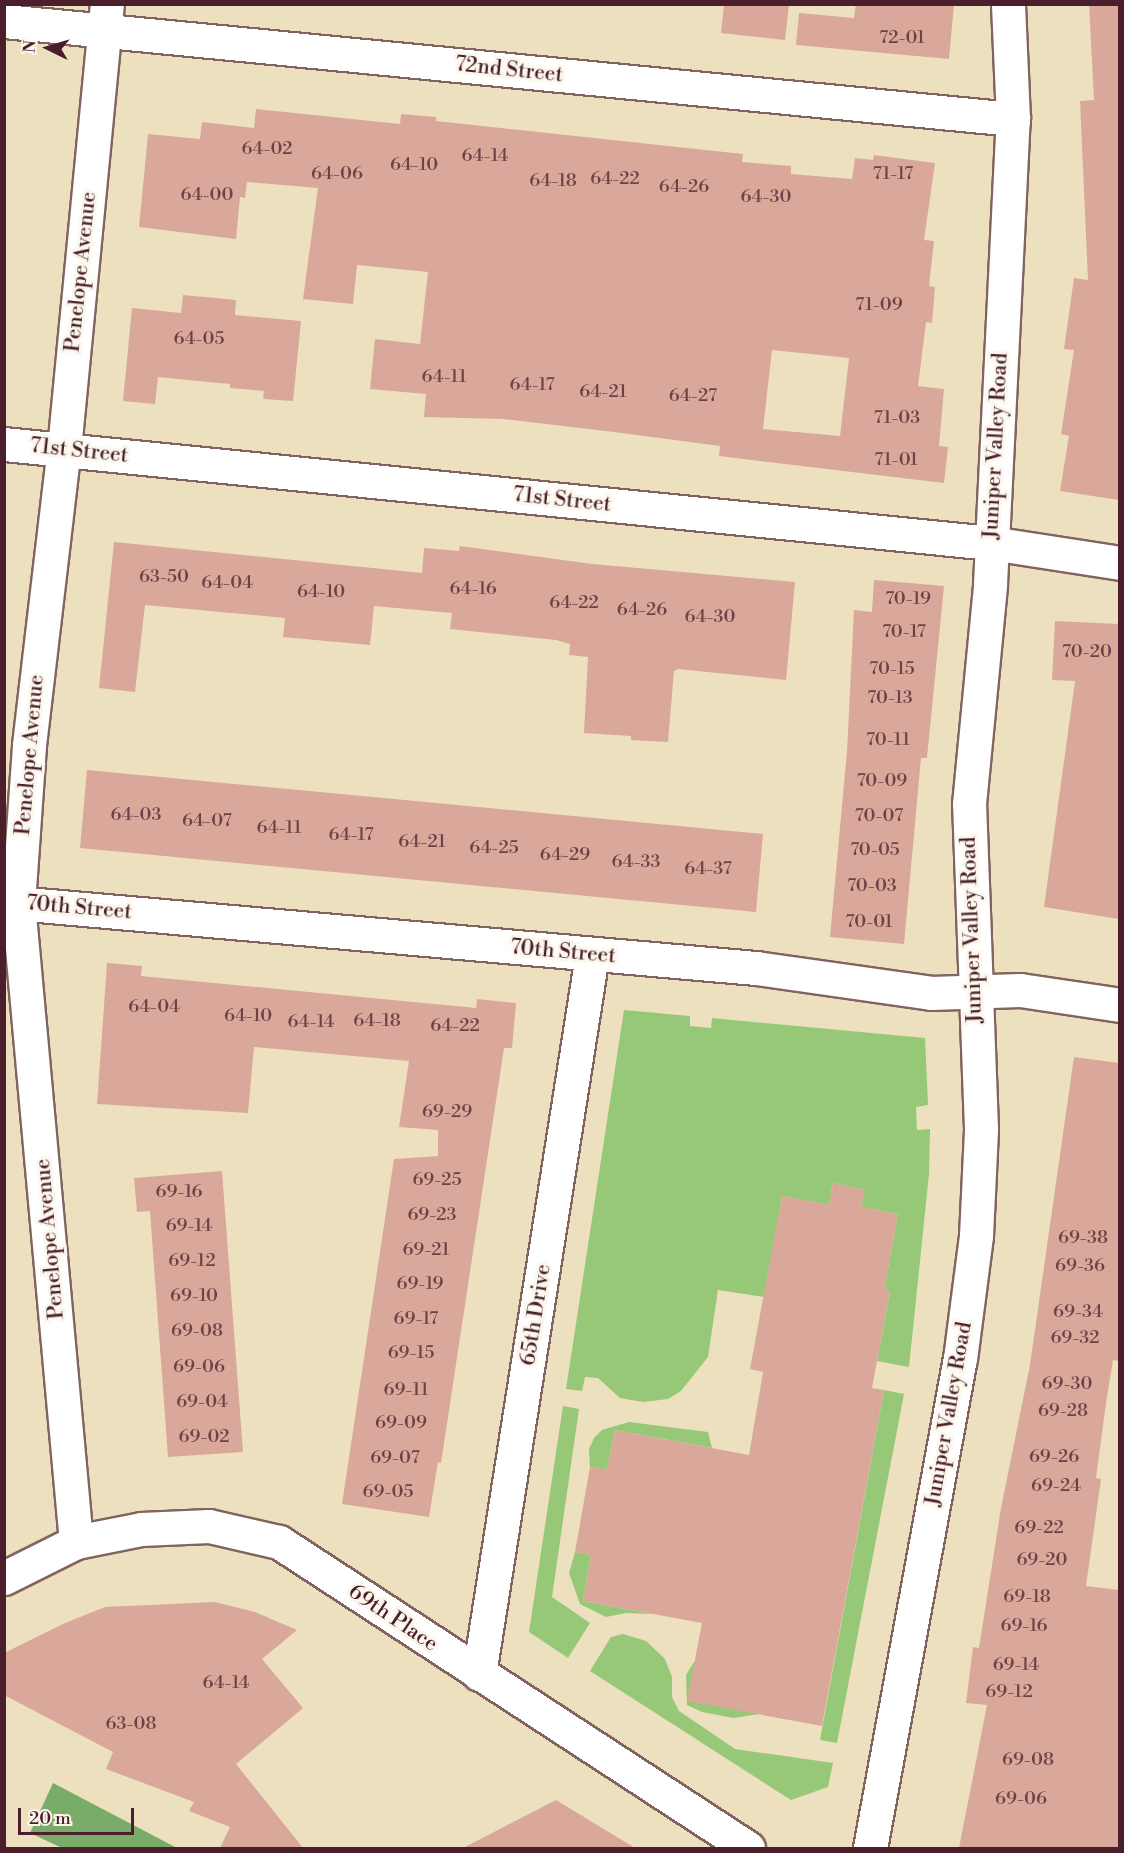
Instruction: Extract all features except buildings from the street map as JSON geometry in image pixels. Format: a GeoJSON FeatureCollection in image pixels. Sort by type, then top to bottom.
{"type":"FeatureCollection","features":[{"type":"Feature","properties":{"kind":"street","name":"Juniper Valley Road"},"geometry":{"type":"LineString","coordinates":[[870,1848],[960,1359],[976,1236],[981,1129],[974,991],[969,804],[991,543],[1013,119],[1008,4]]}},
{"type":"Feature","properties":{"kind":"street","name":"72nd Street"},"geometry":{"type":"LineString","coordinates":[[4,21],[105,18],[1013,119]]}},
{"type":"Feature","properties":{"kind":"street","name":"Penelope Avenue"},"geometry":{"type":"LineString","coordinates":[[76,1542],[11,902],[64,449],[105,18]]}},
{"type":"Feature","properties":{"kind":"street","name":"71st Street"},"geometry":{"type":"LineString","coordinates":[[4,444],[991,543],[1119,563]]}},
{"type":"Feature","properties":{"kind":"street","name":"70th Street"},"geometry":{"type":"LineString","coordinates":[[11,902],[756,968],[931,993],[1020,990],[1119,1005]]}},
{"type":"Feature","properties":{"kind":"street","name":"65th Drive"},"geometry":{"type":"LineString","coordinates":[[479,1674],[592,955]]}},
{"type":"Feature","properties":{"kind":"street","name":"69th Place"},"geometry":{"type":"LineString","coordinates":[[4,1578],[76,1542],[141,1529],[209,1526],[279,1542],[748,1848]]}},
{"type":"Feature","properties":{"kind":"green space"},"geometry":{"type":"Polygon","coordinates":[[[624,1010],[690,1016],[690,1026],[711,1028],[712,1018],[925,1038],[928,1105],[916,1107],[917,1130],[930,1129],[929,1174],[909,1367],[877,1361],[890,1292],[884,1290],[898,1214],[861,1207],[864,1190],[833,1183],[829,1205],[782,1196],[764,1297],[718,1290],[708,1357],[681,1391],[668,1399],[643,1402],[620,1398],[598,1378],[585,1377],[582,1391],[566,1389],[624,1010]]]}},
{"type":"Feature","properties":{"kind":"green space"},"geometry":{"type":"Polygon","coordinates":[[[884,1390],[904,1394],[837,1743],[820,1740],[884,1390]]]}},
{"type":"Feature","properties":{"kind":"green space"},"geometry":{"type":"Polygon","coordinates":[[[563,1406],[579,1409],[552,1597],[590,1623],[568,1658],[529,1632],[563,1406]]]}},
{"type":"Feature","properties":{"kind":"green space"},"geometry":{"type":"Polygon","coordinates":[[[629,1422],[708,1432],[712,1448],[615,1430],[607,1470],[590,1467],[589,1449],[594,1438],[602,1430],[629,1422]]]}},
{"type":"Feature","properties":{"kind":"green space"},"geometry":{"type":"Polygon","coordinates":[[[575,1552],[591,1555],[583,1601],[653,1614],[626,1613],[606,1617],[580,1604],[569,1573],[575,1552]]]}},
{"type":"Feature","properties":{"kind":"green space"},"geometry":{"type":"Polygon","coordinates":[[[623,1634],[646,1641],[665,1659],[672,1677],[672,1697],[679,1711],[735,1749],[833,1763],[828,1787],[791,1800],[590,1671],[611,1637],[623,1634]]]}},
{"type":"Feature","properties":{"kind":"green space"},"geometry":{"type":"Polygon","coordinates":[[[694,1662],[760,1714],[733,1718],[702,1712],[687,1705],[686,1675],[694,1662]]]}},
{"type":"Feature","properties":{"kind":"green space"},"geometry":{"type":"Polygon","coordinates":[[[53,1783],[177,1848],[62,1848],[30,1833],[53,1783]]]}}]}
